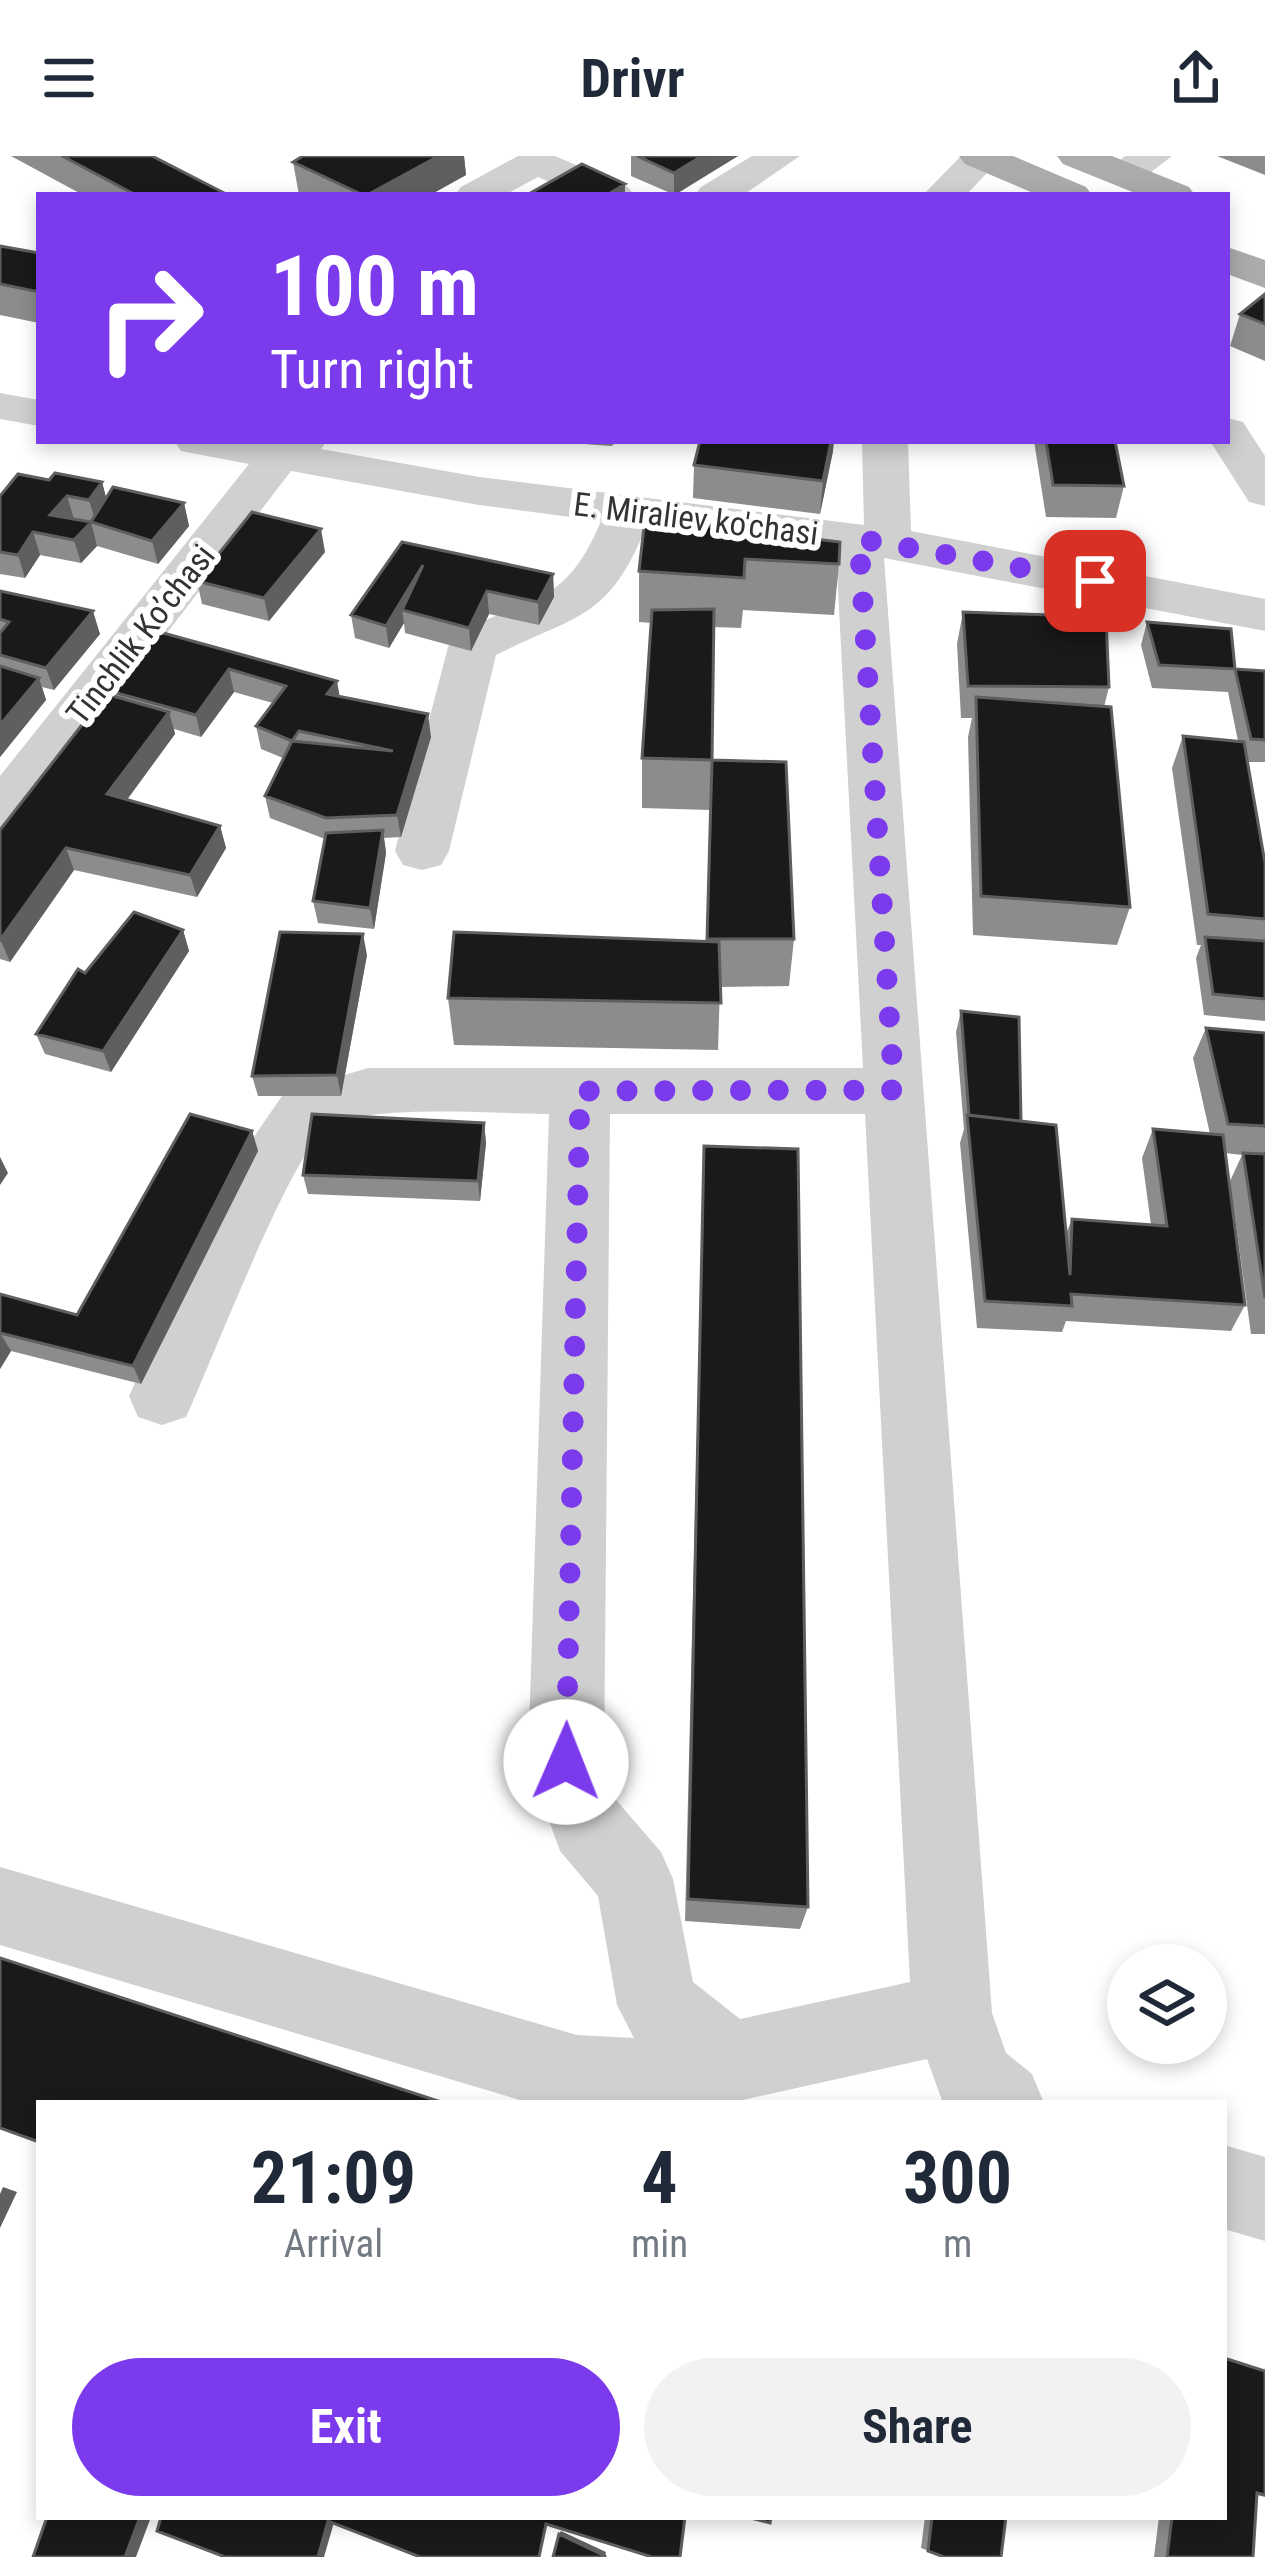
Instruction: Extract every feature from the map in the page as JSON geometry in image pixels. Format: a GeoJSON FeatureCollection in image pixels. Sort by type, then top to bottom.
{"type":"FeatureCollection","features":[{"type":"Feature","properties":{"kind":"main road"},"geometry":{"type":"LineString","coordinates":[[1077,156],[1138,165],[1170,192]]}},
{"type":"Feature","properties":{"kind":"main road"},"geometry":{"type":"LineString","coordinates":[[981,157],[1065,192]]}},
{"type":"Feature","properties":{"kind":"main road"},"geometry":{"type":"LineString","coordinates":[[1230,260],[1265,274]]}},
{"type":"Feature","properties":{"kind":"street"},"geometry":{"type":"LineString","coordinates":[[720,192],[780,156]]}},
{"type":"Feature","properties":{"kind":"street"},"geometry":{"type":"LineString","coordinates":[[947,192],[981,157]]}},
{"type":"Feature","properties":{"kind":"street"},"geometry":{"type":"LineString","coordinates":[[481,192],[536,162],[607,192]]}},
{"type":"Feature","properties":{"kind":"street"},"geometry":{"type":"LineString","coordinates":[[0,406],[36,412]]}},
{"type":"Feature","properties":{"kind":"street"},"geometry":{"type":"LineString","coordinates":[[1230,437],[1265,492]]}},
{"type":"Feature","properties":{"kind":"street","name":"E. Miraliev ko'chasi"},"geometry":{"type":"LineString","coordinates":[[238,444],[292,448],[479,490],[874,541],[1265,615]]}},
{"type":"Feature","properties":{"kind":"street"},"geometry":{"type":"LineString","coordinates":[[885,444],[874,541],[894,1090],[952,2013],[975,2080],[999,2100]]}},
{"type":"Feature","properties":{"kind":"street","name":"Tinchlik Ko’chasi"},"geometry":{"type":"LineString","coordinates":[[0,813],[292,448]]}},
{"type":"Feature","properties":{"kind":"street"},"geometry":{"type":"LineString","coordinates":[[422,851],[473,647],[497,632],[530,625],[566,607],[603,575],[629,509]]}},
{"type":"Feature","properties":{"kind":"street"},"geometry":{"type":"LineString","coordinates":[[163,1396],[267,1163],[305,1110],[368,1091],[894,1090]]}},
{"type":"Feature","properties":{"kind":"street"},"geometry":{"type":"LineString","coordinates":[[580,1091],[566,1762],[587,1824],[634,1879],[657,2005],[729,2062]]}},
{"type":"Feature","properties":{"kind":"street"},"geometry":{"type":"LineString","coordinates":[[0,1906],[577,2076],[674,2080],[729,2062],[952,2013]]}},
{"type":"Feature","properties":{"kind":"street"},"geometry":{"type":"LineString","coordinates":[[1227,2187],[1265,2199]]}},
{"type":"Feature","properties":{"kind":"building"},"geometry":{"type":"Polygon","coordinates":[[[62,156],[152,156],[222,192],[130,192],[62,156]]]}},
{"type":"Feature","properties":{"kind":"building"},"geometry":{"type":"Polygon","coordinates":[[[303,156],[439,156],[373,192],[357,192],[293,162],[303,156]]]}},
{"type":"Feature","properties":{"kind":"building"},"geometry":{"type":"Polygon","coordinates":[[[637,156],[702,156],[674,173],[637,156]]]}},
{"type":"Feature","properties":{"kind":"building"},"geometry":{"type":"Polygon","coordinates":[[[582,164],[625,184],[612,192],[532,192],[582,164]]]}},
{"type":"Feature","properties":{"kind":"building"},"geometry":{"type":"Polygon","coordinates":[[[0,246],[36,252],[36,291],[0,284],[0,246]]]}},
{"type":"Feature","properties":{"kind":"building"},"geometry":{"type":"Polygon","coordinates":[[[1265,294],[1265,324],[1240,314],[1265,294]]]}},
{"type":"Feature","properties":{"kind":"building"},"geometry":{"type":"Polygon","coordinates":[[[699,444],[830,444],[823,481],[694,465],[699,444]]]}},
{"type":"Feature","properties":{"kind":"building"},"geometry":{"type":"Polygon","coordinates":[[[1046,444],[1116,444],[1124,486],[1053,485],[1046,444]]]}},
{"type":"Feature","properties":{"kind":"building"},"geometry":{"type":"Polygon","coordinates":[[[55,473],[102,482],[89,500],[67,496],[50,515],[91,522],[74,540],[33,532],[18,555],[0,552],[0,496],[18,474],[49,480],[55,473]]]}},
{"type":"Feature","properties":{"kind":"building"},"geometry":{"type":"Polygon","coordinates":[[[113,487],[184,503],[152,541],[91,522],[113,487]]]}},
{"type":"Feature","properties":{"kind":"building"},"geometry":{"type":"Polygon","coordinates":[[[252,512],[321,529],[264,598],[197,581],[252,512]]]}},
{"type":"Feature","properties":{"kind":"building"},"geometry":{"type":"Polygon","coordinates":[[[645,518],[840,542],[839,564],[745,559],[744,578],[639,571],[645,518]]]}},
{"type":"Feature","properties":{"kind":"building"},"geometry":{"type":"Polygon","coordinates":[[[402,542],[553,574],[538,602],[487,591],[469,628],[402,610],[423,565],[386,626],[351,615],[402,542]]]}},
{"type":"Feature","properties":{"kind":"building"},"geometry":{"type":"Polygon","coordinates":[[[0,591],[93,611],[46,668],[0,655],[0,633],[9,622],[0,619],[0,591]]]}},
{"type":"Feature","properties":{"kind":"building"},"geometry":{"type":"Polygon","coordinates":[[[714,609],[712,760],[642,758],[652,610],[714,609]]]}},
{"type":"Feature","properties":{"kind":"building"},"geometry":{"type":"Polygon","coordinates":[[[963,612],[1106,617],[1109,687],[968,686],[963,612]]]}},
{"type":"Feature","properties":{"kind":"building"},"geometry":{"type":"Polygon","coordinates":[[[1147,622],[1231,629],[1235,669],[1159,665],[1147,622]]]}},
{"type":"Feature","properties":{"kind":"building"},"geometry":{"type":"Polygon","coordinates":[[[156,631],[337,681],[327,694],[428,714],[397,815],[326,818],[265,796],[292,741],[256,726],[286,686],[229,669],[196,715],[106,690],[156,631]],[[299,731],[292,741],[393,751],[299,731]]]}},
{"type":"Feature","properties":{"kind":"building"},"geometry":{"type":"Polygon","coordinates":[[[0,666],[39,678],[0,725],[0,666]]]}},
{"type":"Feature","properties":{"kind":"building"},"geometry":{"type":"Polygon","coordinates":[[[1235,669],[1265,671],[1265,740],[1251,739],[1235,669]]]}},
{"type":"Feature","properties":{"kind":"building"},"geometry":{"type":"Polygon","coordinates":[[[106,694],[169,712],[107,794],[220,826],[190,875],[66,848],[0,940],[0,830],[106,694]]]}},
{"type":"Feature","properties":{"kind":"building"},"geometry":{"type":"Polygon","coordinates":[[[976,697],[1111,707],[1130,907],[981,896],[976,697]]]}},
{"type":"Feature","properties":{"kind":"building"},"geometry":{"type":"Polygon","coordinates":[[[1183,736],[1244,742],[1265,863],[1265,919],[1208,914],[1183,736]]]}},
{"type":"Feature","properties":{"kind":"building"},"geometry":{"type":"Polygon","coordinates":[[[712,760],[786,762],[794,939],[707,939],[712,760]]]}},
{"type":"Feature","properties":{"kind":"building"},"geometry":{"type":"Polygon","coordinates":[[[383,830],[370,908],[313,901],[326,833],[383,830]]]}},
{"type":"Feature","properties":{"kind":"building"},"geometry":{"type":"Polygon","coordinates":[[[134,912],[183,930],[103,1051],[36,1034],[78,969],[85,973],[134,912]]]}},
{"type":"Feature","properties":{"kind":"building"},"geometry":{"type":"Polygon","coordinates":[[[280,932],[363,934],[337,1075],[252,1076],[280,932]]]}},
{"type":"Feature","properties":{"kind":"building"},"geometry":{"type":"Polygon","coordinates":[[[454,932],[719,942],[721,1003],[448,998],[454,932]]]}},
{"type":"Feature","properties":{"kind":"building"},"geometry":{"type":"Polygon","coordinates":[[[1205,937],[1265,941],[1265,999],[1213,994],[1205,937]]]}},
{"type":"Feature","properties":{"kind":"building"},"geometry":{"type":"Polygon","coordinates":[[[961,1011],[1019,1017],[1021,1121],[969,1115],[961,1011]]]}},
{"type":"Feature","properties":{"kind":"building"},"geometry":{"type":"Polygon","coordinates":[[[1206,1028],[1265,1033],[1265,1126],[1228,1124],[1206,1028]]]}},
{"type":"Feature","properties":{"kind":"building"},"geometry":{"type":"Polygon","coordinates":[[[190,1114],[252,1131],[133,1366],[0,1333],[0,1294],[77,1315],[190,1114]]]}},
{"type":"Feature","properties":{"kind":"building"},"geometry":{"type":"Polygon","coordinates":[[[312,1114],[484,1123],[478,1181],[303,1175],[312,1114]]]}},
{"type":"Feature","properties":{"kind":"building"},"geometry":{"type":"Polygon","coordinates":[[[967,1115],[1056,1125],[1070,1275],[1072,1219],[1167,1226],[1153,1129],[1223,1135],[1245,1305],[1071,1294],[1072,1306],[985,1301],[967,1115]]]}},
{"type":"Feature","properties":{"kind":"building"},"geometry":{"type":"Polygon","coordinates":[[[704,1146],[798,1149],[808,1907],[688,1899],[704,1146]]]}},
{"type":"Feature","properties":{"kind":"building"},"geometry":{"type":"Polygon","coordinates":[[[1243,1153],[1265,1154],[1265,1298],[1243,1153]]]}},
{"type":"Feature","properties":{"kind":"building"},"geometry":{"type":"Polygon","coordinates":[[[0,1958],[435,2100],[36,2100],[36,2141],[0,2128],[0,1958]]]}},
{"type":"Feature","properties":{"kind":"building"},"geometry":{"type":"Polygon","coordinates":[[[1227,2359],[1265,2371],[1265,2495],[1257,2493],[1253,2557],[1167,2557],[1172,2520],[1227,2520],[1227,2359]]]}},
{"type":"Feature","properties":{"kind":"building"},"geometry":{"type":"Polygon","coordinates":[[[46,2520],[139,2520],[125,2557],[33,2557],[46,2520]]]}},
{"type":"Feature","properties":{"kind":"building"},"geometry":{"type":"Polygon","coordinates":[[[160,2520],[685,2520],[680,2557],[652,2557],[546,2524],[539,2557],[420,2557],[328,2521],[318,2557],[225,2557],[157,2531],[160,2520]]]}},
{"type":"Feature","properties":{"kind":"building"},"geometry":{"type":"Polygon","coordinates":[[[932,2520],[1006,2520],[1001,2557],[944,2557],[928,2551],[932,2520]]]}},
{"type":"Feature","properties":{"kind":"building"},"geometry":{"type":"Polygon","coordinates":[[[559,2534],[605,2556],[605,2557],[553,2557],[559,2534]]]}},
{"type":"Feature","properties":{"kind":"route"},"geometry":{"type":"LineString","coordinates":[[566,1762],[580,1091],[894,1090],[859,539],[1095,581]]}}]}
